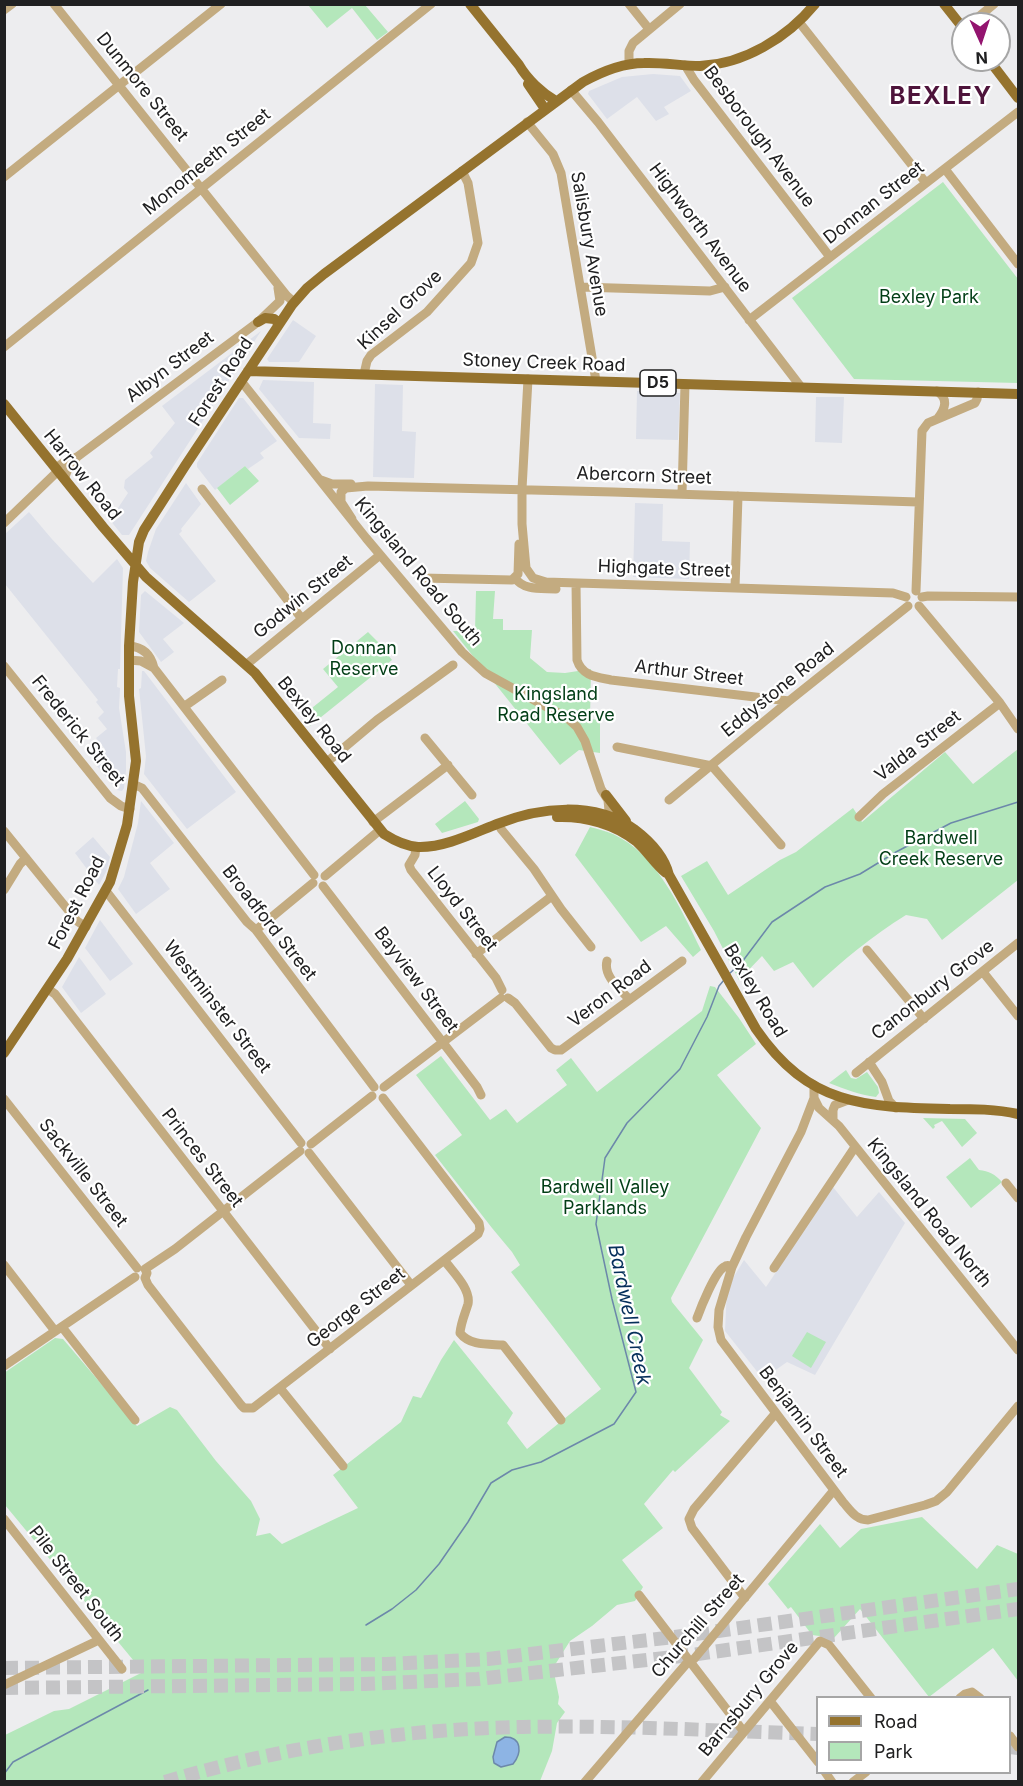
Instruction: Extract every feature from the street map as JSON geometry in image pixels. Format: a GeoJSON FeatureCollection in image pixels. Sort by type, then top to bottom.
{"type":"FeatureCollection","features":[{"type":"Feature","properties":{"kind":"main road"},"geometry":{"type":"LineString","coordinates":[[470,4],[521,68],[545,109]]}},
{"type":"Feature","properties":{"kind":"main road","name":"Forest Road"},"geometry":{"type":"LineString","coordinates":[[6,1047],[48,989],[86,927],[116,869],[130,809],[136,755],[129,696],[129,646],[137,546],[144,530],[296,300],[324,274],[527,122],[596,75],[629,64],[685,66],[730,62],[747,56],[782,35],[799,22],[815,4]]}},
{"type":"Feature","properties":{"kind":"main road"},"geometry":{"type":"LineString","coordinates":[[521,68],[526,69],[552,93],[556,101]]}},
{"type":"Feature","properties":{"kind":"main road"},"geometry":{"type":"LineString","coordinates":[[998,72],[1018,98]]}},
{"type":"Feature","properties":{"kind":"main road"},"geometry":{"type":"LineString","coordinates":[[258,322],[277,326]]}},
{"type":"Feature","properties":{"kind":"main road","name":"Stoney Creek Road"},"geometry":{"type":"LineString","coordinates":[[248,371],[1018,394]]}},
{"type":"Feature","properties":{"kind":"main road","name":"Harrow Road"},"geometry":{"type":"LineString","coordinates":[[4,404],[135,565]]}},
{"type":"Feature","properties":{"kind":"main road","name":"Bexley Road"},"geometry":{"type":"LineString","coordinates":[[135,565],[168,597],[247,664],[377,826],[401,843],[416,847],[438,844],[480,832],[556,817],[603,819],[636,841],[669,875],[756,1029],[771,1049],[794,1072],[814,1085],[848,1100],[870,1105],[896,1108],[991,1110],[1018,1114]]}},
{"type":"Feature","properties":{"kind":"main road"},"geometry":{"type":"LineString","coordinates":[[604,792],[632,828]]}},
{"type":"Feature","properties":{"kind":"main road","name":"Bexley Road"},"geometry":{"type":"LineString","coordinates":[[480,832],[498,824],[544,811],[574,810],[632,828],[657,850],[667,865],[669,875]]}},
{"type":"Feature","properties":{"kind":"street"},"geometry":{"type":"LineString","coordinates":[[4,10],[12,4]]}},
{"type":"Feature","properties":{"kind":"street","name":"Dunmore Street"},"geometry":{"type":"LineString","coordinates":[[54,4],[271,275],[296,300]]}},
{"type":"Feature","properties":{"kind":"street"},"geometry":{"type":"LineString","coordinates":[[4,177],[221,4]]}},
{"type":"Feature","properties":{"kind":"street","name":"Monomeeth Street"},"geometry":{"type":"LineString","coordinates":[[4,347],[431,4]]}},
{"type":"Feature","properties":{"kind":"street"},"geometry":{"type":"LineString","coordinates":[[629,4],[649,29]]}},
{"type":"Feature","properties":{"kind":"street"},"geometry":{"type":"LineString","coordinates":[[629,64],[630,47],[680,4]]}},
{"type":"Feature","properties":{"kind":"street"},"geometry":{"type":"LineString","coordinates":[[799,22],[926,183]]}},
{"type":"Feature","properties":{"kind":"street","name":"Besborough Avenue"},"geometry":{"type":"LineString","coordinates":[[685,66],[831,257]]}},
{"type":"Feature","properties":{"kind":"street","name":"Highworth Avenue"},"geometry":{"type":"LineString","coordinates":[[571,90],[801,387]]}},
{"type":"Feature","properties":{"kind":"street","name":"Donnan Street"},"geometry":{"type":"LineString","coordinates":[[749,320],[1018,112]]}},
{"type":"Feature","properties":{"kind":"street","name":"Salisbury Avenue"},"geometry":{"type":"LineString","coordinates":[[527,122],[553,154],[561,173],[596,381]]}},
{"type":"Feature","properties":{"kind":"street"},"geometry":{"type":"LineString","coordinates":[[945,169],[1018,264]]}},
{"type":"Feature","properties":{"kind":"street","name":"Kinsel Grove"},"geometry":{"type":"LineString","coordinates":[[364,374],[371,355],[427,312],[471,263],[478,243],[468,183],[462,171]]}},
{"type":"Feature","properties":{"kind":"street","name":"Dunmore Street"},"geometry":{"type":"LineString","coordinates":[[271,275],[280,293],[280,301]]}},
{"type":"Feature","properties":{"kind":"street"},"geometry":{"type":"LineString","coordinates":[[581,287],[710,291],[725,287]]}},
{"type":"Feature","properties":{"kind":"street","name":"Albyn Street"},"geometry":{"type":"LineString","coordinates":[[59,473],[63,463],[76,457],[258,322],[280,301]]}},
{"type":"Feature","properties":{"kind":"street"},"geometry":{"type":"LineString","coordinates":[[422,578],[506,581],[515,578],[518,574],[528,379]]}},
{"type":"Feature","properties":{"kind":"street","name":"Kingsland Road South"},"geometry":{"type":"LineString","coordinates":[[241,381],[462,652],[494,678],[573,722],[582,733],[609,804],[603,819]]}},
{"type":"Feature","properties":{"kind":"street"},"geometry":{"type":"LineString","coordinates":[[682,494],[685,384]]}},
{"type":"Feature","properties":{"kind":"street"},"geometry":{"type":"LineString","coordinates":[[937,391],[942,395],[945,403],[944,410],[938,418]]}},
{"type":"Feature","properties":{"kind":"street"},"geometry":{"type":"LineString","coordinates":[[978,392],[978,399],[975,403],[926,424],[922,431],[918,502],[919,598],[1018,729]]}},
{"type":"Feature","properties":{"kind":"street","name":"Albyn Street"},"geometry":{"type":"LineString","coordinates":[[59,473],[68,469],[76,457]]}},
{"type":"Feature","properties":{"kind":"street"},"geometry":{"type":"LineString","coordinates":[[4,523],[59,473]]}},
{"type":"Feature","properties":{"kind":"street","name":"Abercorn Street"},"geometry":{"type":"LineString","coordinates":[[317,476],[328,484],[368,486],[918,502]]}},
{"type":"Feature","properties":{"kind":"street","name":"Abercorn Street"},"geometry":{"type":"LineString","coordinates":[[352,519],[341,502],[341,492],[346,488],[368,486]]}},
{"type":"Feature","properties":{"kind":"street"},"geometry":{"type":"LineString","coordinates":[[202,489],[302,619]]}},
{"type":"Feature","properties":{"kind":"street"},"geometry":{"type":"LineString","coordinates":[[735,588],[738,496]]}},
{"type":"Feature","properties":{"kind":"street","name":"Highgate Street"},"geometry":{"type":"LineString","coordinates":[[522,524],[526,568],[530,576],[539,581],[893,593],[907,601],[913,608],[919,598]]}},
{"type":"Feature","properties":{"kind":"street","name":"Godwin Street"},"geometry":{"type":"LineString","coordinates":[[247,664],[381,555]]}},
{"type":"Feature","properties":{"kind":"street"},"geometry":{"type":"LineString","coordinates":[[515,578],[525,587],[556,589]]}},
{"type":"Feature","properties":{"kind":"street","name":"Arthur Street"},"geometry":{"type":"LineString","coordinates":[[576,583],[577,660],[579,666],[587,674],[611,680],[789,701]]}},
{"type":"Feature","properties":{"kind":"street","name":"Eddystone Road"},"geometry":{"type":"LineString","coordinates":[[669,800],[907,601],[909,593],[919,598]]}},
{"type":"Feature","properties":{"kind":"street"},"geometry":{"type":"LineString","coordinates":[[919,598],[1018,597]]}},
{"type":"Feature","properties":{"kind":"street","name":"Bayview Street"},"geometry":{"type":"LineString","coordinates":[[129,646],[139,647],[152,661],[154,668],[443,1042],[481,1095]]}},
{"type":"Feature","properties":{"kind":"street"},"geometry":{"type":"LineString","coordinates":[[129,660],[141,661],[154,668]]}},
{"type":"Feature","properties":{"kind":"street"},"geometry":{"type":"LineString","coordinates":[[327,762],[377,720],[453,665]]}},
{"type":"Feature","properties":{"kind":"street","name":"Frederick Street"},"geometry":{"type":"LineString","coordinates":[[4,666],[110,798],[130,809]]}},
{"type":"Feature","properties":{"kind":"street"},"geometry":{"type":"LineString","coordinates":[[185,706],[222,680]]}},
{"type":"Feature","properties":{"kind":"street","name":"Valda Street"},"geometry":{"type":"LineString","coordinates":[[859,817],[883,794],[1000,703]]}},
{"type":"Feature","properties":{"kind":"street"},"geometry":{"type":"LineString","coordinates":[[425,738],[472,795]]}},
{"type":"Feature","properties":{"kind":"street"},"geometry":{"type":"LineString","coordinates":[[616,747],[711,766],[781,845]]}},
{"type":"Feature","properties":{"kind":"street"},"geometry":{"type":"LineString","coordinates":[[256,930],[317,881],[326,880],[328,873],[377,826],[448,765]]}},
{"type":"Feature","properties":{"kind":"street","name":"Broadford Street"},"geometry":{"type":"LineString","coordinates":[[134,784],[142,788],[247,922],[256,930],[377,1090]]}},
{"type":"Feature","properties":{"kind":"street"},"geometry":{"type":"LineString","coordinates":[[501,829],[527,860],[591,947]]}},
{"type":"Feature","properties":{"kind":"street"},"geometry":{"type":"LineString","coordinates":[[4,831],[76,921],[86,927]]}},
{"type":"Feature","properties":{"kind":"street","name":"Lloyd Street"},"geometry":{"type":"LineString","coordinates":[[416,847],[416,855],[409,865],[496,978],[504,995],[515,1003],[551,1048],[558,1051]]}},
{"type":"Feature","properties":{"kind":"street"},"geometry":{"type":"LineString","coordinates":[[4,890],[26,858]]}},
{"type":"Feature","properties":{"kind":"street","name":"Westminster Street"},"geometry":{"type":"LineString","coordinates":[[106,891],[411,1286]]}},
{"type":"Feature","properties":{"kind":"street"},"geometry":{"type":"LineString","coordinates":[[476,954],[552,896]]}},
{"type":"Feature","properties":{"kind":"street","name":"Canonbury Grove"},"geometry":{"type":"LineString","coordinates":[[856,1073],[1018,943]]}},
{"type":"Feature","properties":{"kind":"street"},"geometry":{"type":"LineString","coordinates":[[867,950],[924,1019]]}},
{"type":"Feature","properties":{"kind":"street"},"geometry":{"type":"LineString","coordinates":[[607,961],[608,973],[629,999]]}},
{"type":"Feature","properties":{"kind":"street","name":"Veron Road"},"geometry":{"type":"LineString","coordinates":[[558,1051],[682,962]]}},
{"type":"Feature","properties":{"kind":"street"},"geometry":{"type":"LineString","coordinates":[[983,972],[1018,1016]]}},
{"type":"Feature","properties":{"kind":"street","name":"Princes Street"},"geometry":{"type":"LineString","coordinates":[[48,989],[55,994],[330,1349]]}},
{"type":"Feature","properties":{"kind":"street"},"geometry":{"type":"LineString","coordinates":[[4,1366],[151,1266],[306,1148],[377,1090],[504,995]]}},
{"type":"Feature","properties":{"kind":"street","name":"Canonbury Grove"},"geometry":{"type":"LineString","coordinates":[[869,1062],[882,1082],[891,1104],[896,1108]]}},
{"type":"Feature","properties":{"kind":"street"},"geometry":{"type":"LineString","coordinates":[[697,1318],[718,1272],[724,1266],[729,1265],[732,1268],[801,1132],[814,1098],[814,1085]]}},
{"type":"Feature","properties":{"kind":"street","name":"George Street"},"geometry":{"type":"LineString","coordinates":[[249,1409],[280,1388],[478,1234],[480,1229],[478,1223],[383,1098],[386,1093],[377,1090]]}},
{"type":"Feature","properties":{"kind":"street"},"geometry":{"type":"LineString","coordinates":[[870,1105],[879,1101],[885,1092]]}},
{"type":"Feature","properties":{"kind":"street","name":"Kingsland Road North"},"geometry":{"type":"LineString","coordinates":[[814,1098],[819,1108],[833,1120],[1018,1350]]}},
{"type":"Feature","properties":{"kind":"street","name":"Sackville Street"},"geometry":{"type":"LineString","coordinates":[[4,1099],[241,1405],[249,1409]]}},
{"type":"Feature","properties":{"kind":"street"},"geometry":{"type":"LineString","coordinates":[[833,1120],[832,1110],[835,1106],[848,1100]]}},
{"type":"Feature","properties":{"kind":"street"},"geometry":{"type":"LineString","coordinates":[[801,1132],[814,1114],[824,1112]]}},
{"type":"Feature","properties":{"kind":"street"},"geometry":{"type":"LineString","coordinates":[[774,1268],[855,1147]]}},
{"type":"Feature","properties":{"kind":"street"},"geometry":{"type":"LineString","coordinates":[[1006,1184],[1018,1198]]}},
{"type":"Feature","properties":{"kind":"street"},"geometry":{"type":"LineString","coordinates":[[445,1261],[468,1294],[460,1332],[464,1338],[474,1343],[503,1345],[561,1420]]}},
{"type":"Feature","properties":{"kind":"street"},"geometry":{"type":"LineString","coordinates":[[4,1265],[135,1420]]}},
{"type":"Feature","properties":{"kind":"street","name":"Benjamin Street"},"geometry":{"type":"LineString","coordinates":[[732,1268],[718,1316],[718,1332],[721,1340],[834,1490],[853,1514],[862,1520],[936,1501],[947,1492],[1018,1406]]}},
{"type":"Feature","properties":{"kind":"street"},"geometry":{"type":"LineString","coordinates":[[280,1388],[343,1466]]}},
{"type":"Feature","properties":{"kind":"street"},"geometry":{"type":"LineString","coordinates":[[745,1598],[692,1528],[689,1519],[699,1504],[776,1414]]}},
{"type":"Feature","properties":{"kind":"street","name":"Churchill Street"},"geometry":{"type":"LineString","coordinates":[[585,1782],[745,1598],[834,1490]]}},
{"type":"Feature","properties":{"kind":"street","name":"Pile Street South"},"geometry":{"type":"LineString","coordinates":[[4,1520],[122,1669]]}},
{"type":"Feature","properties":{"kind":"street"},"geometry":{"type":"LineString","coordinates":[[639,1595],[744,1732]]}},
{"type":"Feature","properties":{"kind":"street"},"geometry":{"type":"LineString","coordinates":[[4,1685],[99,1640]]}},
{"type":"Feature","properties":{"kind":"street","name":"Barnsbury Grove"},"geometry":{"type":"LineString","coordinates":[[702,1782],[820,1641],[829,1645],[869,1696]]}},
{"type":"Feature","properties":{"kind":"street"},"geometry":{"type":"LineString","coordinates":[[962,1696],[972,1692],[977,1696]]}},
{"type":"Feature","properties":{"kind":"street"},"geometry":{"type":"LineString","coordinates":[[770,1701],[816,1759]]}},
{"type":"Feature","properties":{"kind":"shaded area"},"geometry":{"type":"Polygon","coordinates":[[[653,74],[680,76],[691,91],[664,107],[669,114],[656,121],[637,97],[607,119],[588,94],[589,91],[622,77],[653,74]]]}},
{"type":"Feature","properties":{"kind":"shaded area"},"geometry":{"type":"Polygon","coordinates":[[[293,320],[316,336],[299,362],[269,362],[267,359],[293,320]]]}},
{"type":"Feature","properties":{"kind":"shaded area"},"geometry":{"type":"Polygon","coordinates":[[[261,331],[129,535],[122,535],[110,520],[128,493],[124,488],[125,480],[153,457],[150,453],[175,423],[162,406],[261,331]]]}},
{"type":"Feature","properties":{"kind":"shaded area"},"geometry":{"type":"Polygon","coordinates":[[[263,380],[314,382],[313,423],[331,424],[330,439],[299,438],[259,389],[263,380]]]}},
{"type":"Feature","properties":{"kind":"shaded area"},"geometry":{"type":"Polygon","coordinates":[[[375,384],[403,385],[402,431],[416,432],[414,478],[373,477],[375,384]]]}},
{"type":"Feature","properties":{"kind":"shaded area"},"geometry":{"type":"Polygon","coordinates":[[[637,391],[680,393],[678,440],[636,439],[637,391]]]}},
{"type":"Feature","properties":{"kind":"shaded area"},"geometry":{"type":"Polygon","coordinates":[[[816,397],[844,397],[842,443],[815,442],[816,397]]]}},
{"type":"Feature","properties":{"kind":"shaded area"},"geometry":{"type":"Polygon","coordinates":[[[239,398],[243,398],[277,441],[260,453],[264,458],[248,469],[245,466],[215,490],[197,467],[197,463],[239,398]]]}},
{"type":"Feature","properties":{"kind":"shaded area"},"geometry":{"type":"Polygon","coordinates":[[[186,483],[201,504],[179,534],[216,581],[189,602],[150,568],[146,561],[156,529],[186,483]]]}},
{"type":"Feature","properties":{"kind":"shaded area"},"geometry":{"type":"Polygon","coordinates":[[[635,503],[663,504],[662,541],[690,542],[689,579],[633,577],[635,503]]]}},
{"type":"Feature","properties":{"kind":"shaded area"},"geometry":{"type":"Polygon","coordinates":[[[29,512],[93,583],[117,559],[123,568],[120,669],[118,669],[117,687],[120,688],[119,708],[126,752],[126,770],[122,791],[117,790],[92,760],[105,749],[96,738],[107,729],[98,718],[104,712],[96,702],[98,700],[5,584],[5,534],[29,512]]]}},
{"type":"Feature","properties":{"kind":"shaded area"},"geometry":{"type":"Polygon","coordinates":[[[145,591],[184,623],[163,639],[174,652],[161,662],[139,632],[141,595],[145,591]]]}},
{"type":"Feature","properties":{"kind":"shaded area"},"geometry":{"type":"Polygon","coordinates":[[[142,671],[236,792],[187,829],[144,774],[146,756],[139,689],[141,688],[142,671]]]}},
{"type":"Feature","properties":{"kind":"shaded area"},"geometry":{"type":"Polygon","coordinates":[[[141,801],[174,843],[150,863],[170,889],[136,914],[118,889],[124,877],[138,823],[141,801]]]}},
{"type":"Feature","properties":{"kind":"shaded area"},"geometry":{"type":"Polygon","coordinates":[[[93,837],[110,857],[99,885],[75,853],[93,837]]]}},
{"type":"Feature","properties":{"kind":"shaded area"},"geometry":{"type":"Polygon","coordinates":[[[100,920],[133,964],[110,981],[85,948],[100,920]]]}},
{"type":"Feature","properties":{"kind":"shaded area"},"geometry":{"type":"Polygon","coordinates":[[[79,957],[106,994],[81,1013],[62,987],[79,957]]]}},
{"type":"Feature","properties":{"kind":"shaded area"},"geometry":{"type":"Polygon","coordinates":[[[833,1187],[857,1217],[879,1192],[905,1223],[815,1375],[787,1362],[763,1379],[725,1331],[727,1288],[744,1260],[766,1287],[833,1187]]]}},
{"type":"Feature","properties":{"kind":"green space"},"geometry":{"type":"Polygon","coordinates":[[[308,5],[365,5],[388,32],[377,40],[352,8],[327,28],[308,5]]]}},
{"type":"Feature","properties":{"kind":"green space","name":"Bexley Park"},"geometry":{"type":"Polygon","coordinates":[[[943,182],[1018,279],[1018,383],[854,379],[792,298],[943,182]]]}},
{"type":"Feature","properties":{"kind":"green space"},"geometry":{"type":"Polygon","coordinates":[[[245,466],[259,481],[230,505],[217,488],[245,466]]]}},
{"type":"Feature","properties":{"kind":"green space","name":"Kingsland Road Reserve"},"geometry":{"type":"Polygon","coordinates":[[[476,591],[495,591],[493,619],[503,619],[503,630],[532,630],[530,658],[547,672],[565,673],[591,669],[590,719],[600,720],[600,753],[579,750],[560,765],[453,631],[475,631],[476,591]]]}},
{"type":"Feature","properties":{"kind":"green space","name":"Donnan Reserve"},"geometry":{"type":"Polygon","coordinates":[[[368,632],[392,660],[310,726],[302,716],[338,687],[323,669],[368,632]]]}},
{"type":"Feature","properties":{"kind":"green space","name":"Bardwell Creek Reserve"},"geometry":{"type":"Polygon","coordinates":[[[1018,749],[1018,880],[942,940],[927,919],[906,915],[858,949],[813,988],[793,962],[774,971],[762,956],[739,980],[714,931],[681,876],[707,861],[728,895],[796,852],[853,808],[862,822],[945,752],[973,784],[1018,749]]]}},
{"type":"Feature","properties":{"kind":"green space"},"geometry":{"type":"Polygon","coordinates":[[[465,801],[479,819],[478,822],[442,833],[435,824],[465,801]]]}},
{"type":"Feature","properties":{"kind":"green space"},"geometry":{"type":"Polygon","coordinates":[[[590,827],[613,834],[629,843],[655,869],[676,901],[701,950],[693,957],[666,926],[641,942],[575,855],[590,827]]]}},
{"type":"Feature","properties":{"kind":"green space","name":"Bardwell Valley Parklands"},"geometry":{"type":"Polygon","coordinates":[[[710,986],[715,987],[756,1044],[717,1075],[761,1128],[671,1298],[703,1340],[689,1368],[722,1412],[720,1415],[730,1421],[675,1472],[673,1470],[644,1504],[663,1528],[622,1560],[643,1587],[635,1601],[617,1605],[570,1641],[553,1668],[559,1697],[558,1704],[565,1712],[557,1723],[552,1751],[540,1781],[5,1781],[5,1735],[54,1711],[69,1709],[143,1672],[5,1505],[4,1373],[55,1338],[63,1339],[137,1426],[170,1407],[177,1410],[216,1461],[251,1501],[260,1519],[256,1536],[270,1533],[282,1544],[358,1508],[333,1475],[401,1422],[413,1396],[421,1398],[454,1340],[513,1413],[507,1423],[527,1449],[601,1389],[511,1272],[520,1265],[512,1252],[435,1155],[462,1135],[416,1075],[441,1056],[490,1120],[506,1109],[517,1123],[567,1085],[556,1070],[571,1058],[597,1092],[702,1011],[710,986]]]}},
{"type":"Feature","properties":{"kind":"green space"},"geometry":{"type":"Polygon","coordinates":[[[846,1070],[851,1078],[856,1079],[867,1072],[878,1087],[879,1093],[876,1097],[829,1083],[846,1070]]]}},
{"type":"Feature","properties":{"kind":"green space"},"geometry":{"type":"Polygon","coordinates":[[[923,1118],[965,1119],[977,1133],[962,1147],[942,1121],[934,1125],[933,1129],[923,1118]]]}},
{"type":"Feature","properties":{"kind":"green space"},"geometry":{"type":"Polygon","coordinates":[[[970,1158],[979,1170],[992,1173],[1002,1182],[971,1208],[946,1177],[970,1158]]]}},
{"type":"Feature","properties":{"kind":"green space"},"geometry":{"type":"Polygon","coordinates":[[[807,1332],[826,1342],[811,1368],[792,1356],[807,1332]]]}},
{"type":"Feature","properties":{"kind":"green space"},"geometry":{"type":"Polygon","coordinates":[[[922,1517],[977,1569],[997,1545],[1018,1554],[1018,1681],[993,1648],[928,1696],[860,1609],[834,1638],[812,1635],[791,1607],[788,1609],[768,1584],[820,1524],[840,1548],[861,1529],[922,1517]]]}},
{"type":"Feature","properties":{"kind":"water"},"geometry":{"type":"Polygon","coordinates":[[[505,1737],[515,1740],[519,1751],[513,1764],[501,1767],[494,1763],[493,1757],[497,1742],[505,1737]]]}},
{"type":"Feature","properties":{"kind":"waterway","name":"Bardwell Creek"},"geometry":{"type":"LineString","coordinates":[[729,974],[742,962],[772,922],[825,887],[860,874],[951,823],[1018,802]]}},
{"type":"Feature","properties":{"kind":"waterway","name":"Bardwell Creek"},"geometry":{"type":"LineString","coordinates":[[366,1625],[392,1609],[416,1590],[439,1564],[491,1483],[512,1470],[541,1462],[614,1424],[636,1392],[612,1299],[596,1224],[605,1158],[627,1123],[680,1069],[707,1017],[719,986],[724,980]]}},
{"type":"Feature","properties":{"kind":"waterway","name":"Bardwell Creek"},"geometry":{"type":"LineString","coordinates":[[4,1774],[13,1762],[148,1690]]}},
{"type":"Feature","properties":{"kind":"tunnel"},"geometry":{"type":"LineString","coordinates":[[4,1668],[387,1664],[488,1659],[682,1636],[1018,1589]]}},
{"type":"Feature","properties":{"kind":"tunnel"},"geometry":{"type":"LineString","coordinates":[[4,1688],[364,1684],[478,1679],[691,1655],[1018,1609]]}},
{"type":"Feature","properties":{"kind":"tunnel"},"geometry":{"type":"LineString","coordinates":[[165,1782],[297,1750],[342,1742],[432,1732],[523,1727],[597,1727],[816,1734]]}},
{"type":"Feature","properties":{"kind":"tunnel"},"geometry":{"type":"LineString","coordinates":[[1011,1747],[1018,1748]]}},
{"type":"Feature","properties":{"kind":"district","name":"BEXLEY"},"geometry":{"type":"Point","coordinates":[941,97]}}]}
